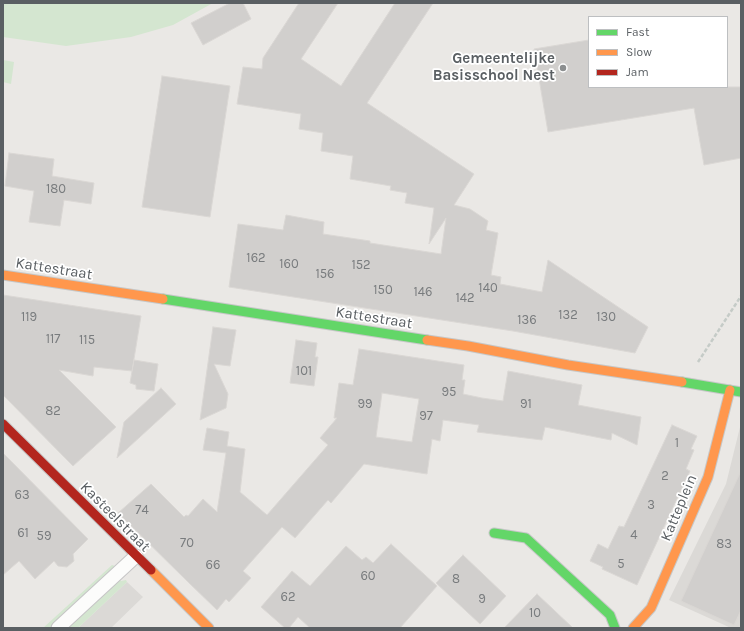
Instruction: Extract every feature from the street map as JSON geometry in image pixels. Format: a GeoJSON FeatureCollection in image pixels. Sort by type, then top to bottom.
{"type":"FeatureCollection","features":[{"type":"Feature","properties":{"kind":"street","name":"Kattestraat"},"geometry":{"type":"LineString","coordinates":[[3,275],[468,346],[568,365],[685,382],[741,392]]}},
{"type":"Feature","properties":{"kind":"street","name":"Katteplein"},"geometry":{"type":"LineString","coordinates":[[633,628],[650,608],[708,477],[730,390]]}},
{"type":"Feature","properties":{"kind":"street","name":"Kasteelstraat"},"geometry":{"type":"LineString","coordinates":[[3,424],[209,628]]}},
{"type":"Feature","properties":{"kind":"street"},"geometry":{"type":"LineString","coordinates":[[494,533],[526,538],[610,615],[615,628]]}},
{"type":"Feature","properties":{"kind":"lane"},"geometry":{"type":"LineString","coordinates":[[58,628],[136,556]]}},
{"type":"Feature","properties":{"kind":"path"},"geometry":{"type":"LineString","coordinates":[[685,382],[741,296]]}},
{"type":"Feature","properties":{"kind":"shaded area"},"geometry":{"type":"Polygon","coordinates":[[[741,423],[741,628],[731,628],[669,600],[726,484],[741,423]]]}},
{"type":"Feature","properties":{"kind":"shaded area"},"geometry":{"type":"Polygon","coordinates":[[[127,582],[143,597],[111,628],[78,628],[127,582]]]}},
{"type":"Feature","properties":{"kind":"green space"},"geometry":{"type":"Polygon","coordinates":[[[3,3],[213,3],[173,25],[131,37],[66,46],[3,37],[3,3]]]}},
{"type":"Feature","properties":{"kind":"green space"},"geometry":{"type":"Polygon","coordinates":[[[3,60],[14,62],[11,84],[3,82],[3,60]]]}},
{"type":"Feature","properties":{"kind":"green space"},"geometry":{"type":"Polygon","coordinates":[[[112,565],[115,566],[113,573],[121,581],[126,580],[127,582],[78,628],[43,628],[112,565]]]}},
{"type":"Feature","properties":{"kind":"building"},"geometry":{"type":"Polygon","coordinates":[[[230,3],[243,3],[251,19],[203,45],[191,23],[230,3]]]}},
{"type":"Feature","properties":{"kind":"building"},"geometry":{"type":"Polygon","coordinates":[[[299,3],[338,3],[301,59],[341,86],[395,3],[433,3],[367,103],[474,174],[454,205],[470,209],[488,221],[486,230],[498,233],[491,275],[501,277],[500,284],[542,292],[548,260],[648,327],[635,353],[513,331],[229,287],[238,224],[283,230],[286,215],[324,222],[323,234],[441,254],[446,218],[429,244],[434,208],[405,203],[407,193],[390,190],[391,186],[350,179],[353,156],[321,151],[323,133],[299,129],[301,114],[237,104],[243,67],[262,69],[263,58],[299,3]]]}},
{"type":"Feature","properties":{"kind":"building","name":"Gemeentelijke Basisschool Nest"},"geometry":{"type":"Polygon","coordinates":[[[588,40],[588,88],[741,87],[741,158],[704,165],[694,108],[548,132],[534,49],[588,40]]]}},
{"type":"Feature","properties":{"kind":"building"},"geometry":{"type":"Polygon","coordinates":[[[162,76],[230,86],[210,217],[142,207],[162,76]]]}},
{"type":"Feature","properties":{"kind":"building"},"geometry":{"type":"Polygon","coordinates":[[[9,153],[54,159],[52,176],[94,183],[91,204],[64,200],[60,226],[29,222],[34,191],[5,186],[9,153]]]}},
{"type":"Feature","properties":{"kind":"building"},"geometry":{"type":"Polygon","coordinates":[[[3,295],[141,316],[132,371],[94,367],[93,376],[59,370],[116,427],[73,466],[3,395],[3,295]]]}},
{"type":"Feature","properties":{"kind":"building"},"geometry":{"type":"Polygon","coordinates":[[[213,327],[236,330],[230,366],[214,364],[228,394],[226,408],[200,420],[213,327]]]}},
{"type":"Feature","properties":{"kind":"building"},"geometry":{"type":"Polygon","coordinates":[[[296,340],[317,343],[315,357],[318,357],[314,386],[290,383],[296,340]]]}},
{"type":"Feature","properties":{"kind":"building"},"geometry":{"type":"Polygon","coordinates":[[[359,349],[464,365],[462,380],[465,380],[463,394],[482,398],[503,401],[508,371],[582,385],[578,405],[641,417],[637,445],[612,433],[611,440],[545,427],[542,440],[477,432],[479,425],[443,420],[440,441],[432,439],[427,474],[364,464],[331,503],[328,500],[295,538],[282,527],[243,571],[251,578],[229,602],[226,599],[217,610],[118,513],[151,484],[184,517],[186,515],[188,516],[203,499],[217,512],[226,453],[203,450],[207,428],[229,432],[227,446],[245,449],[240,492],[267,515],[328,445],[320,438],[337,418],[334,418],[339,383],[353,385],[359,349]],[[382,393],[376,437],[412,442],[419,399],[382,393]]]}},
{"type":"Feature","properties":{"kind":"building"},"geometry":{"type":"Polygon","coordinates":[[[134,360],[158,364],[154,391],[136,389],[136,385],[130,383],[134,360]]]}},
{"type":"Feature","properties":{"kind":"building"},"geometry":{"type":"Polygon","coordinates":[[[161,388],[176,404],[117,458],[124,422],[161,388]]]}},
{"type":"Feature","properties":{"kind":"building"},"geometry":{"type":"Polygon","coordinates":[[[672,425],[697,436],[691,449],[694,450],[686,469],[690,471],[637,585],[602,569],[603,567],[590,561],[598,544],[608,549],[619,526],[624,527],[672,425]]]}},
{"type":"Feature","properties":{"kind":"building"},"geometry":{"type":"Polygon","coordinates":[[[3,453],[88,539],[73,554],[74,561],[67,567],[58,566],[54,561],[35,579],[19,561],[3,575],[3,453]]]}},
{"type":"Feature","properties":{"kind":"building"},"geometry":{"type":"Polygon","coordinates":[[[741,471],[741,610],[734,625],[681,601],[741,471]]]}},
{"type":"Feature","properties":{"kind":"building"},"geometry":{"type":"Polygon","coordinates":[[[391,544],[437,586],[400,628],[310,628],[298,617],[289,628],[285,628],[261,607],[292,571],[310,586],[346,546],[362,560],[366,557],[373,563],[391,544]]]}},
{"type":"Feature","properties":{"kind":"building"},"geometry":{"type":"Polygon","coordinates":[[[463,555],[506,596],[480,624],[436,583],[463,555]]]}},
{"type":"Feature","properties":{"kind":"building"},"geometry":{"type":"Polygon","coordinates":[[[537,594],[573,628],[504,628],[537,594]]]}},
{"type":"Feature","properties":{"kind":"traffic: fast"},"geometry":{"type":"LineString","coordinates":[[163,299],[427,340]]}},
{"type":"Feature","properties":{"kind":"traffic: fast"},"geometry":{"type":"LineString","coordinates":[[682,382],[741,392]]}},
{"type":"Feature","properties":{"kind":"traffic: fast"},"geometry":{"type":"LineString","coordinates":[[494,533],[526,538],[610,615],[615,628]]}},
{"type":"Feature","properties":{"kind":"traffic: slow"},"geometry":{"type":"LineString","coordinates":[[3,275],[163,299]]}},
{"type":"Feature","properties":{"kind":"traffic: slow"},"geometry":{"type":"LineString","coordinates":[[427,340],[468,346],[568,365],[682,382]]}},
{"type":"Feature","properties":{"kind":"traffic: slow"},"geometry":{"type":"LineString","coordinates":[[633,628],[651,608],[708,477],[730,390]]}},
{"type":"Feature","properties":{"kind":"traffic: slow"},"geometry":{"type":"LineString","coordinates":[[151,570],[209,628]]}},
{"type":"Feature","properties":{"kind":"traffic: jam"},"geometry":{"type":"LineString","coordinates":[[3,424],[151,570]]}},
{"type":"Feature","properties":{"kind":"place","name":"Gemeentelijke Basisschool Nest"},"geometry":{"type":"Point","coordinates":[563,68]}}]}
